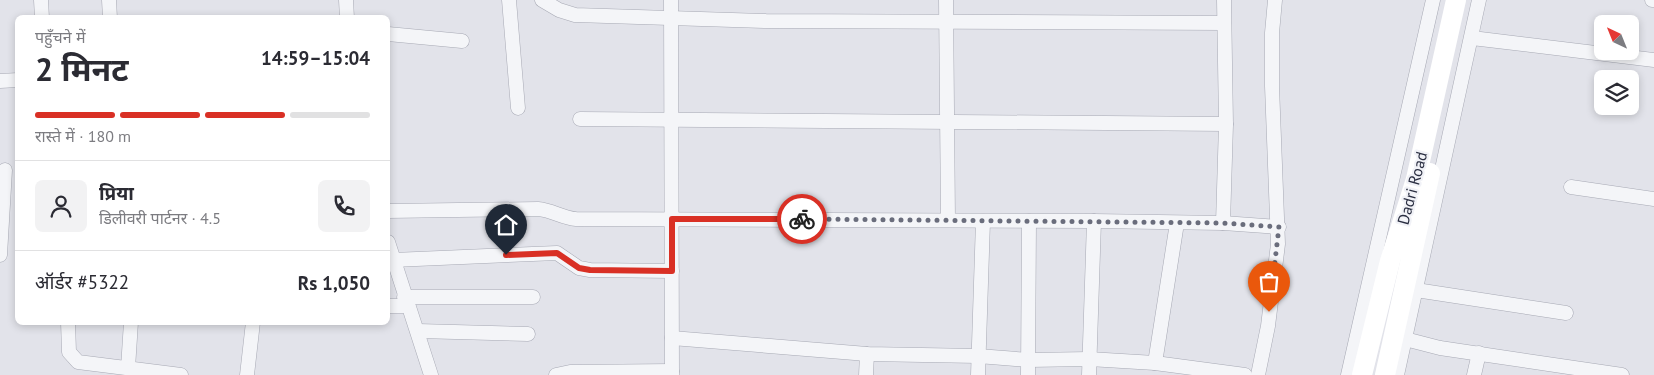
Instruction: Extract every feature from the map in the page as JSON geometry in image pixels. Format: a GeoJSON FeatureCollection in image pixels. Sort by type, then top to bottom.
{"type":"FeatureCollection","features":[{"type":"Feature","properties":{"kind":"street"},"geometry":{"type":"LineString","coordinates":[[41,0],[42,15]]}},
{"type":"Feature","properties":{"kind":"street"},"geometry":{"type":"LineString","coordinates":[[109,0],[110,15]]}},
{"type":"Feature","properties":{"kind":"street"},"geometry":{"type":"LineString","coordinates":[[346,0],[346,15]]}},
{"type":"Feature","properties":{"kind":"street"},"geometry":{"type":"LineString","coordinates":[[509,0],[518,108]]}},
{"type":"Feature","properties":{"kind":"street"},"geometry":{"type":"LineString","coordinates":[[542,0],[559,10],[575,15],[946,22],[1224,23]]}},
{"type":"Feature","properties":{"kind":"street"},"geometry":{"type":"LineString","coordinates":[[556,375],[570,372],[672,373],[671,0]]}},
{"type":"Feature","properties":{"kind":"street"},"geometry":{"type":"LineString","coordinates":[[946,0],[948,220]]}},
{"type":"Feature","properties":{"kind":"street"},"geometry":{"type":"LineString","coordinates":[[1223,223],[1226,124],[1224,0]]}},
{"type":"Feature","properties":{"kind":"street"},"geometry":{"type":"LineString","coordinates":[[1258,375],[1268,326],[1279,227],[1272,86],[1272,33],[1275,0]]}},
{"type":"Feature","properties":{"kind":"street"},"geometry":{"type":"LineString","coordinates":[[1348,375],[1433,0]]}},
{"type":"Feature","properties":{"kind":"street","name":"Dadri Road"},"geometry":{"type":"LineString","coordinates":[[1362,375],[1390,260],[1416,179],[1456,0]]}},
{"type":"Feature","properties":{"kind":"street","name":"Dadri Road"},"geometry":{"type":"LineString","coordinates":[[1384,375],[1419,226],[1468,0]]}},
{"type":"Feature","properties":{"kind":"street"},"geometry":{"type":"LineString","coordinates":[[1397,375],[1479,0]]}},
{"type":"Feature","properties":{"kind":"street"},"geometry":{"type":"LineString","coordinates":[[390,34],[462,41]]}},
{"type":"Feature","properties":{"kind":"street"},"geometry":{"type":"LineString","coordinates":[[1472,38],[1654,60]]}},
{"type":"Feature","properties":{"kind":"street"},"geometry":{"type":"LineString","coordinates":[[0,81],[15,80]]}},
{"type":"Feature","properties":{"kind":"street"},"geometry":{"type":"LineString","coordinates":[[580,119],[1226,124]]}},
{"type":"Feature","properties":{"kind":"street"},"geometry":{"type":"LineString","coordinates":[[0,255],[7,170]]}},
{"type":"Feature","properties":{"kind":"street"},"geometry":{"type":"LineString","coordinates":[[1571,187],[1654,199]]}},
{"type":"Feature","properties":{"kind":"street"},"geometry":{"type":"LineString","coordinates":[[390,211],[538,209],[548,210],[566,218],[1094,221],[1223,223],[1279,227]]}},
{"type":"Feature","properties":{"kind":"street"},"geometry":{"type":"LineString","coordinates":[[978,375],[983,221]]}},
{"type":"Feature","properties":{"kind":"street"},"geometry":{"type":"LineString","coordinates":[[1028,375],[1029,221]]}},
{"type":"Feature","properties":{"kind":"street"},"geometry":{"type":"LineString","coordinates":[[1089,375],[1094,221]]}},
{"type":"Feature","properties":{"kind":"street"},"geometry":{"type":"LineString","coordinates":[[1155,363],[1177,223]]}},
{"type":"Feature","properties":{"kind":"street"},"geometry":{"type":"LineString","coordinates":[[390,249],[431,375]]}},
{"type":"Feature","properties":{"kind":"street"},"geometry":{"type":"LineString","coordinates":[[393,260],[557,253],[579,268],[590,270],[672,271]]}},
{"type":"Feature","properties":{"kind":"street"},"geometry":{"type":"LineString","coordinates":[[1416,290],[1566,313]]}},
{"type":"Feature","properties":{"kind":"street"},"geometry":{"type":"LineString","coordinates":[[390,306],[406,302],[533,297]]}},
{"type":"Feature","properties":{"kind":"street"},"geometry":{"type":"LineString","coordinates":[[68,325],[69,352],[78,362],[181,375]]}},
{"type":"Feature","properties":{"kind":"street"},"geometry":{"type":"LineString","coordinates":[[128,368],[131,325]]}},
{"type":"Feature","properties":{"kind":"street"},"geometry":{"type":"LineString","coordinates":[[246,375],[253,325]]}},
{"type":"Feature","properties":{"kind":"street"},"geometry":{"type":"LineString","coordinates":[[418,331],[528,334]]}},
{"type":"Feature","properties":{"kind":"street"},"geometry":{"type":"LineString","coordinates":[[672,338],[867,354],[978,356],[1029,360],[1089,359],[1155,363],[1245,375]]}},
{"type":"Feature","properties":{"kind":"street"},"geometry":{"type":"LineString","coordinates":[[1405,339],[1440,348],[1622,375]]}},
{"type":"Feature","properties":{"kind":"street"},"geometry":{"type":"LineString","coordinates":[[1474,375],[1479,353]]}},
{"type":"Feature","properties":{"kind":"street"},"geometry":{"type":"LineString","coordinates":[[866,375],[867,354]]}},
{"type":"Feature","properties":{"kind":"way so far"},"geometry":{"type":"LineString","coordinates":[[802,219],[1223,223],[1279,227],[1269,312]]}},
{"type":"Feature","properties":{"kind":"route"},"geometry":{"type":"LineString","coordinates":[[506,255],[557,253],[579,268],[590,270],[672,271],[672,219],[802,219]]}}]}
